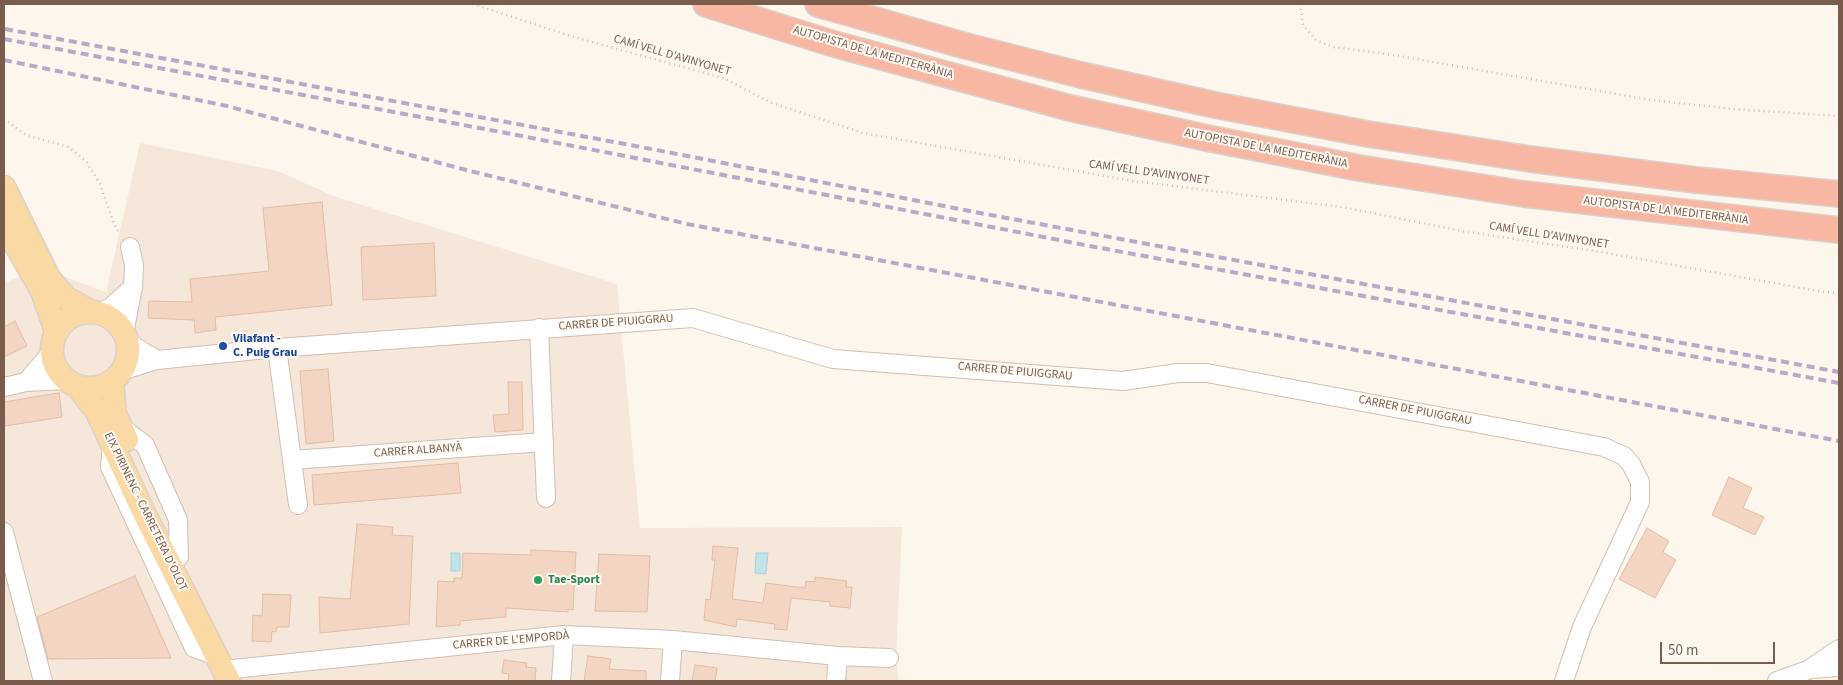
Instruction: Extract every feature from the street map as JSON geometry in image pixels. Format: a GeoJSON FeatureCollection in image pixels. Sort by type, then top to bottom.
{"type":"FeatureCollection","features":[{"type":"Feature","properties":{"kind":"highway","name":"AUTOPISTA DE LA MEDITERRÀNIA"},"geometry":{"type":"LineString","coordinates":[[706,4],[834,44],[1070,108],[1207,138],[1359,168],[1524,194],[1839,230]]}},
{"type":"Feature","properties":{"kind":"highway"},"geometry":{"type":"LineString","coordinates":[[818,4],[966,46],[1081,75],[1216,105],[1368,134],[1530,159],[1696,180],[1839,194]]}},
{"type":"Feature","properties":{"kind":"main road"},"geometry":{"type":"LineString","coordinates":[[4,187],[49,278],[66,298],[114,320],[126,337],[128,354],[116,376],[95,387],[72,383],[57,370],[54,342],[42,291],[4,225]]}},
{"type":"Feature","properties":{"kind":"main road"},"geometry":{"type":"LineString","coordinates":[[54,342],[70,317],[95,312]]}},
{"type":"Feature","properties":{"kind":"main road","name":"EIX PIRINENC - CARRETERA D'OLOT"},"geometry":{"type":"LineString","coordinates":[[116,376],[115,414],[117,436],[154,534],[219,662]]}},
{"type":"Feature","properties":{"kind":"main road","name":"EIX PIRINENC - CARRETERA D'OLOT"},"geometry":{"type":"LineString","coordinates":[[72,383],[117,436],[189,579],[219,662]]}},
{"type":"Feature","properties":{"kind":"street"},"geometry":{"type":"LineString","coordinates":[[130,247],[134,264],[133,288],[126,337],[157,360]]}},
{"type":"Feature","properties":{"kind":"street"},"geometry":{"type":"LineString","coordinates":[[95,312],[111,307],[133,288]]}},
{"type":"Feature","properties":{"kind":"street","name":"CARRER DE PIUIGGRAU"},"geometry":{"type":"LineString","coordinates":[[116,376],[157,360],[277,348],[693,318],[833,359],[1123,381],[1178,373],[1206,373],[1614,451],[1624,456],[1636,472],[1642,492],[1640,502],[1582,626],[1564,681]]}},
{"type":"Feature","properties":{"kind":"street"},"geometry":{"type":"LineString","coordinates":[[539,328],[546,498]]}},
{"type":"Feature","properties":{"kind":"street"},"geometry":{"type":"LineString","coordinates":[[26,382],[54,342]]}},
{"type":"Feature","properties":{"kind":"street"},"geometry":{"type":"LineString","coordinates":[[277,348],[298,505]]}},
{"type":"Feature","properties":{"kind":"street"},"geometry":{"type":"LineString","coordinates":[[4,388],[26,382],[72,383]]}},
{"type":"Feature","properties":{"kind":"street","name":"CARRER ALBANYÀ"},"geometry":{"type":"LineString","coordinates":[[292,460],[544,442]]}},
{"type":"Feature","properties":{"kind":"street"},"geometry":{"type":"LineString","coordinates":[[4,532],[43,681]]}},
{"type":"Feature","properties":{"kind":"street"},"geometry":{"type":"LineString","coordinates":[[562,681],[564,635]]}},
{"type":"Feature","properties":{"kind":"street","name":"CARRER DE L'EMPORDÀ"},"geometry":{"type":"LineString","coordinates":[[219,662],[564,635],[672,640],[838,656],[889,658]]}},
{"type":"Feature","properties":{"kind":"street"},"geometry":{"type":"LineString","coordinates":[[670,681],[672,640]]}},
{"type":"Feature","properties":{"kind":"street"},"geometry":{"type":"LineString","coordinates":[[1808,670],[1839,649]]}},
{"type":"Feature","properties":{"kind":"street"},"geometry":{"type":"LineString","coordinates":[[836,681],[838,656]]}},
{"type":"Feature","properties":{"kind":"street"},"geometry":{"type":"LineString","coordinates":[[1777,681],[1808,670],[1839,667]]}},
{"type":"Feature","properties":{"kind":"path","name":"CAMÍ VELL D'AVINYONET"},"geometry":{"type":"LineString","coordinates":[[472,4],[574,37],[723,78],[772,104],[863,133],[1133,181],[1342,206],[1462,231],[1601,252],[1824,292],[1839,292]]}},
{"type":"Feature","properties":{"kind":"path"},"geometry":{"type":"LineString","coordinates":[[1300,4],[1303,25],[1316,40],[1333,47],[1651,100],[1732,109],[1839,116]]}},
{"type":"Feature","properties":{"kind":"path"},"geometry":{"type":"LineString","coordinates":[[4,119],[26,135],[68,147],[86,161],[100,184],[114,224],[130,247]]}},
{"type":"Feature","properties":{"kind":"shaded area"},"geometry":{"type":"Polygon","coordinates":[[[140,143],[278,171],[333,196],[617,284],[640,528],[902,527],[896,657],[899,681],[4,681],[4,283],[41,268],[106,292],[140,143]]]}},
{"type":"Feature","properties":{"kind":"water"},"geometry":{"type":"Polygon","coordinates":[[[451,553],[460,553],[460,571],[451,571],[451,553]]]}},
{"type":"Feature","properties":{"kind":"water"},"geometry":{"type":"Polygon","coordinates":[[[756,553],[768,553],[766,574],[755,573],[756,553]]]}},
{"type":"Feature","properties":{"kind":"building"},"geometry":{"type":"Polygon","coordinates":[[[322,202],[332,305],[215,317],[216,330],[195,333],[194,320],[148,318],[149,301],[192,302],[190,279],[269,271],[263,208],[322,202]]]}},
{"type":"Feature","properties":{"kind":"building"},"geometry":{"type":"Polygon","coordinates":[[[434,243],[436,296],[363,300],[361,247],[434,243]]]}},
{"type":"Feature","properties":{"kind":"building"},"geometry":{"type":"Polygon","coordinates":[[[15,321],[27,346],[4,357],[4,327],[15,321]]]}},
{"type":"Feature","properties":{"kind":"building"},"geometry":{"type":"Polygon","coordinates":[[[328,369],[334,441],[306,444],[300,371],[328,369]]]}},
{"type":"Feature","properties":{"kind":"building"},"geometry":{"type":"Polygon","coordinates":[[[508,382],[522,382],[523,430],[495,432],[493,415],[509,414],[508,382]]]}},
{"type":"Feature","properties":{"kind":"building"},"geometry":{"type":"Polygon","coordinates":[[[59,393],[62,417],[5,426],[4,402],[59,393]]]}},
{"type":"Feature","properties":{"kind":"building"},"geometry":{"type":"Polygon","coordinates":[[[458,463],[461,493],[314,505],[312,475],[458,463]]]}},
{"type":"Feature","properties":{"kind":"building"},"geometry":{"type":"Polygon","coordinates":[[[1729,477],[1752,488],[1743,508],[1764,517],[1755,535],[1712,515],[1729,477]]]}},
{"type":"Feature","properties":{"kind":"building"},"geometry":{"type":"Polygon","coordinates":[[[357,524],[393,527],[392,535],[413,536],[409,624],[320,633],[319,597],[350,599],[357,524]]]}},
{"type":"Feature","properties":{"kind":"building"},"geometry":{"type":"Polygon","coordinates":[[[1647,528],[1669,541],[1663,552],[1676,560],[1655,598],[1619,579],[1647,528]]]}},
{"type":"Feature","properties":{"kind":"building"},"geometry":{"type":"Polygon","coordinates":[[[713,546],[738,548],[732,599],[763,603],[766,583],[805,588],[806,581],[815,582],[815,577],[847,581],[846,587],[852,587],[850,608],[830,606],[830,602],[791,598],[787,630],[774,629],[775,624],[737,619],[736,627],[704,620],[706,599],[710,600],[715,560],[712,560],[713,546]]]}},
{"type":"Feature","properties":{"kind":"building"},"geometry":{"type":"Polygon","coordinates":[[[531,550],[576,552],[573,610],[568,609],[568,612],[506,608],[506,617],[460,621],[460,625],[436,627],[438,581],[454,582],[454,578],[462,578],[463,553],[531,555],[531,550]]]}},
{"type":"Feature","properties":{"kind":"building"},"geometry":{"type":"Polygon","coordinates":[[[599,554],[650,556],[647,612],[595,611],[599,554]]]}},
{"type":"Feature","properties":{"kind":"building"},"geometry":{"type":"Polygon","coordinates":[[[135,576],[171,658],[48,659],[37,617],[135,576]]]}},
{"type":"Feature","properties":{"kind":"building"},"geometry":{"type":"Polygon","coordinates":[[[263,594],[291,595],[289,627],[277,627],[276,632],[272,631],[271,642],[252,641],[253,615],[262,616],[263,594]]]}},
{"type":"Feature","properties":{"kind":"building"},"geometry":{"type":"Polygon","coordinates":[[[588,656],[611,659],[609,669],[646,671],[646,681],[584,681],[588,656]]]}},
{"type":"Feature","properties":{"kind":"building"},"geometry":{"type":"Polygon","coordinates":[[[504,660],[527,663],[526,667],[536,668],[535,681],[508,681],[509,674],[502,673],[504,660]]]}},
{"type":"Feature","properties":{"kind":"building"},"geometry":{"type":"Polygon","coordinates":[[[695,665],[717,668],[715,681],[692,681],[695,665]]]}},
{"type":"Feature","properties":{"kind":"railway"},"geometry":{"type":"LineString","coordinates":[[5,29],[641,147],[980,213],[1839,372]]}},
{"type":"Feature","properties":{"kind":"railway"},"geometry":{"type":"LineString","coordinates":[[4,39],[506,133],[1095,247],[1839,383]]}},
{"type":"Feature","properties":{"kind":"railway"},"geometry":{"type":"LineString","coordinates":[[4,60],[227,106],[466,170],[687,224],[1839,441]]}},
{"type":"Feature","properties":{"kind":"place","name":"Vilafant - C. Puig Grau"},"geometry":{"type":"Point","coordinates":[223,346]}},
{"type":"Feature","properties":{"kind":"place","name":"Tae-Sport"},"geometry":{"type":"Point","coordinates":[538,580]}}]}
